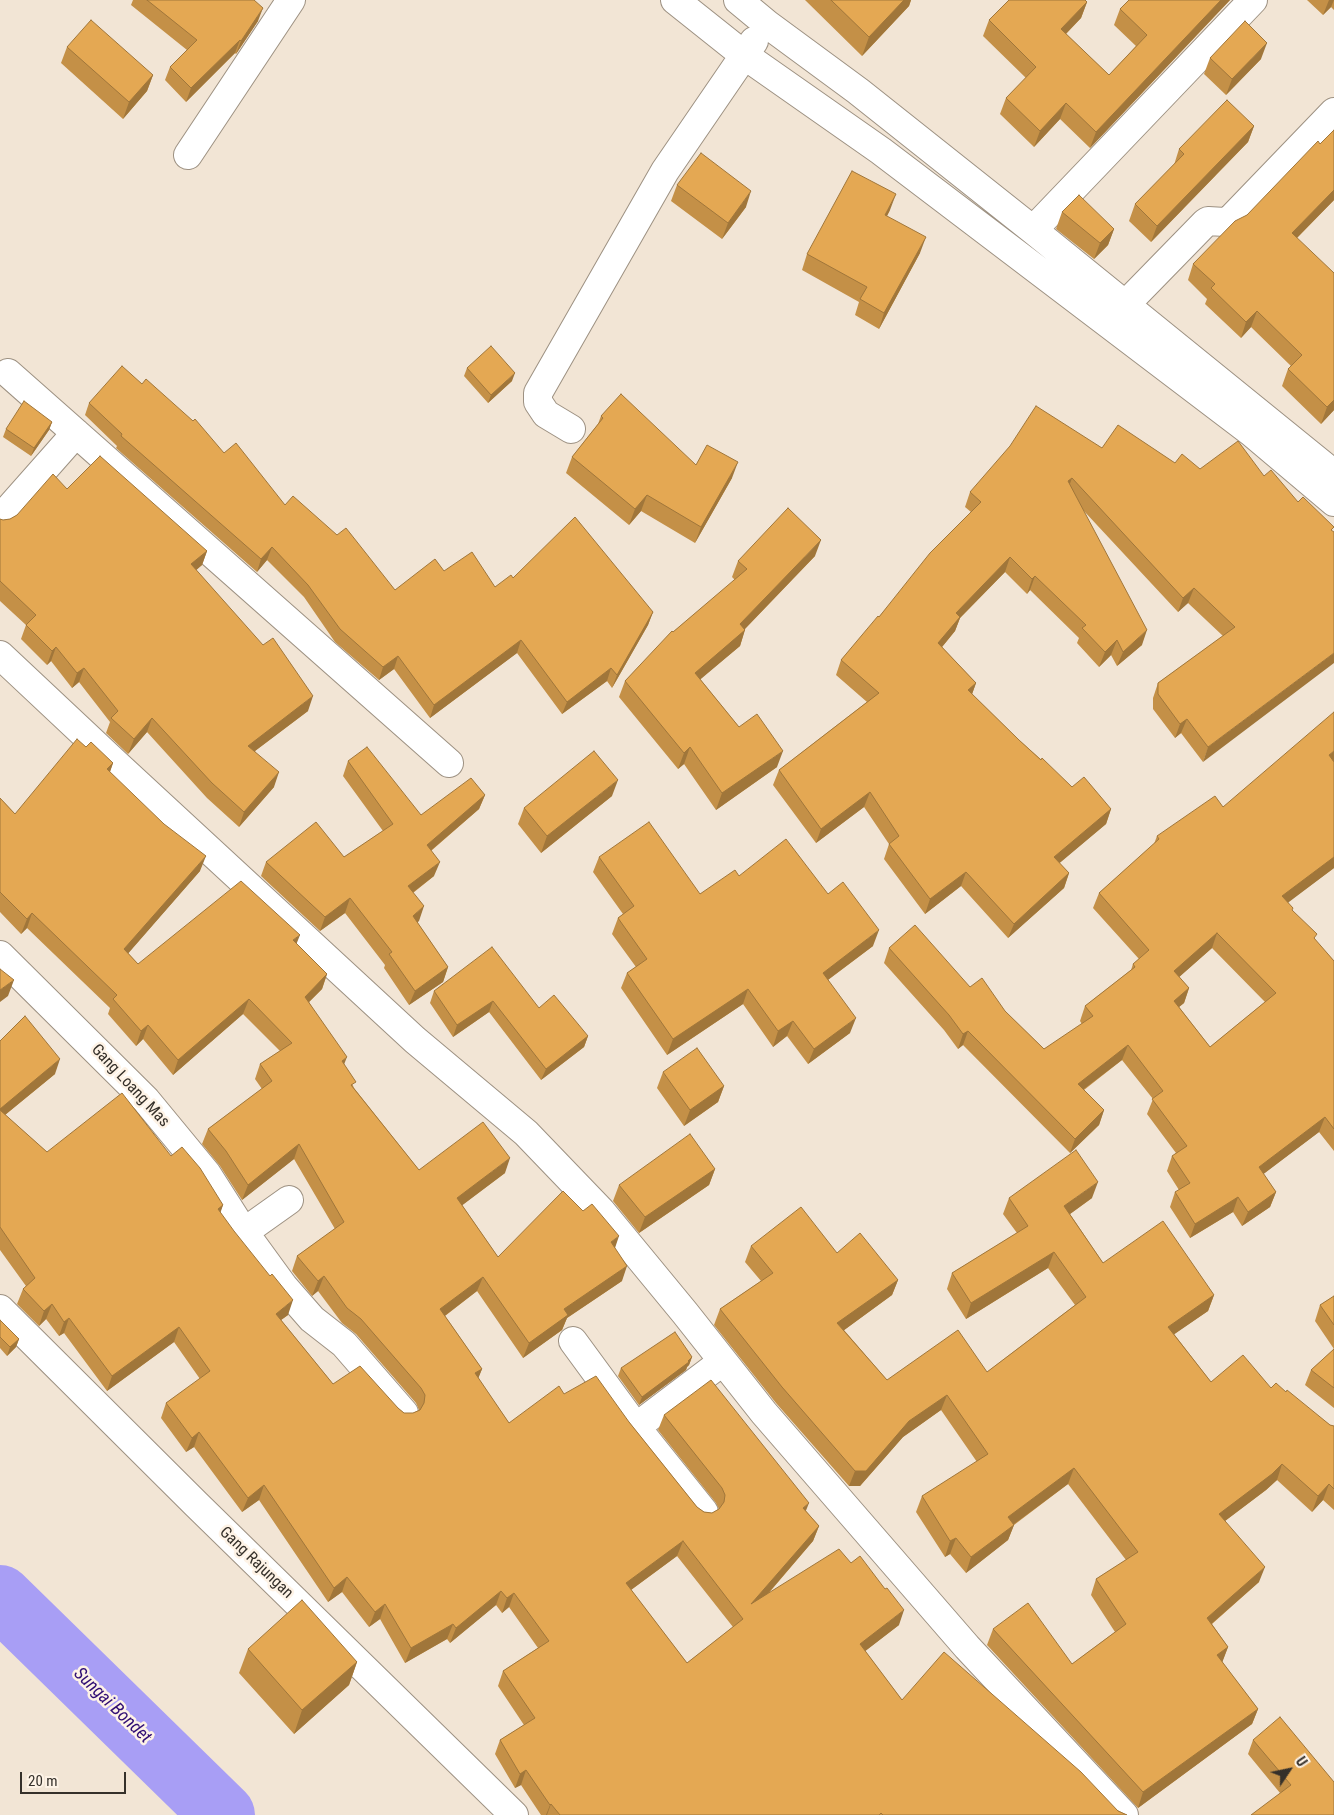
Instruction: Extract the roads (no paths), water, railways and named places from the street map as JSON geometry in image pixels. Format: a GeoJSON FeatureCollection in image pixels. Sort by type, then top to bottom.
{"type":"FeatureCollection","features":[{"type":"Feature","properties":{"kind":"street"},"geometry":{"type":"LineString","coordinates":[[188,155],[291,0]]}},
{"type":"Feature","properties":{"kind":"street"},"geometry":{"type":"LineString","coordinates":[[675,0],[858,91],[1334,474]]}},
{"type":"Feature","properties":{"kind":"street"},"geometry":{"type":"LineString","coordinates":[[738,0],[755,41],[889,157],[1262,441],[1311,485],[1334,502]]}},
{"type":"Feature","properties":{"kind":"street"},"geometry":{"type":"LineString","coordinates":[[1033,230],[1253,0]]}},
{"type":"Feature","properties":{"kind":"street"},"geometry":{"type":"LineString","coordinates":[[571,429],[546,414],[538,402],[538,392],[665,171],[755,41]]}},
{"type":"Feature","properties":{"kind":"street"},"geometry":{"type":"LineString","coordinates":[[1125,305],[1205,223],[1208,221],[1225,222],[1230,220],[1334,112]]}},
{"type":"Feature","properties":{"kind":"street"},"geometry":{"type":"LineString","coordinates":[[8,373],[449,763]]}},
{"type":"Feature","properties":{"kind":"street"},"geometry":{"type":"LineString","coordinates":[[0,519],[76,433]]}},
{"type":"Feature","properties":{"kind":"street"},"geometry":{"type":"LineString","coordinates":[[0,655],[415,1040],[526,1133],[601,1211],[764,1413],[967,1647],[1124,1815]]}},
{"type":"Feature","properties":{"kind":"street","name":"Gang Loang Mas"},"geometry":{"type":"LineString","coordinates":[[0,955],[146,1100],[207,1174],[244,1232],[284,1287],[312,1319],[344,1344],[404,1413]]}},
{"type":"Feature","properties":{"kind":"street"},"geometry":{"type":"LineString","coordinates":[[244,1232],[289,1200]]}},
{"type":"Feature","properties":{"kind":"street","name":"Gang Rajungan"},"geometry":{"type":"LineString","coordinates":[[0,1309],[514,1815]]}},
{"type":"Feature","properties":{"kind":"street"},"geometry":{"type":"LineString","coordinates":[[572,1341],[704,1512]]}},
{"type":"Feature","properties":{"kind":"street"},"geometry":{"type":"LineString","coordinates":[[636,1426],[722,1362]]}},
{"type":"Feature","properties":{"kind":"waterway","name":"Sungai Bondet"},"geometry":{"type":"LineString","coordinates":[[0,1597],[223,1815]]}}]}
